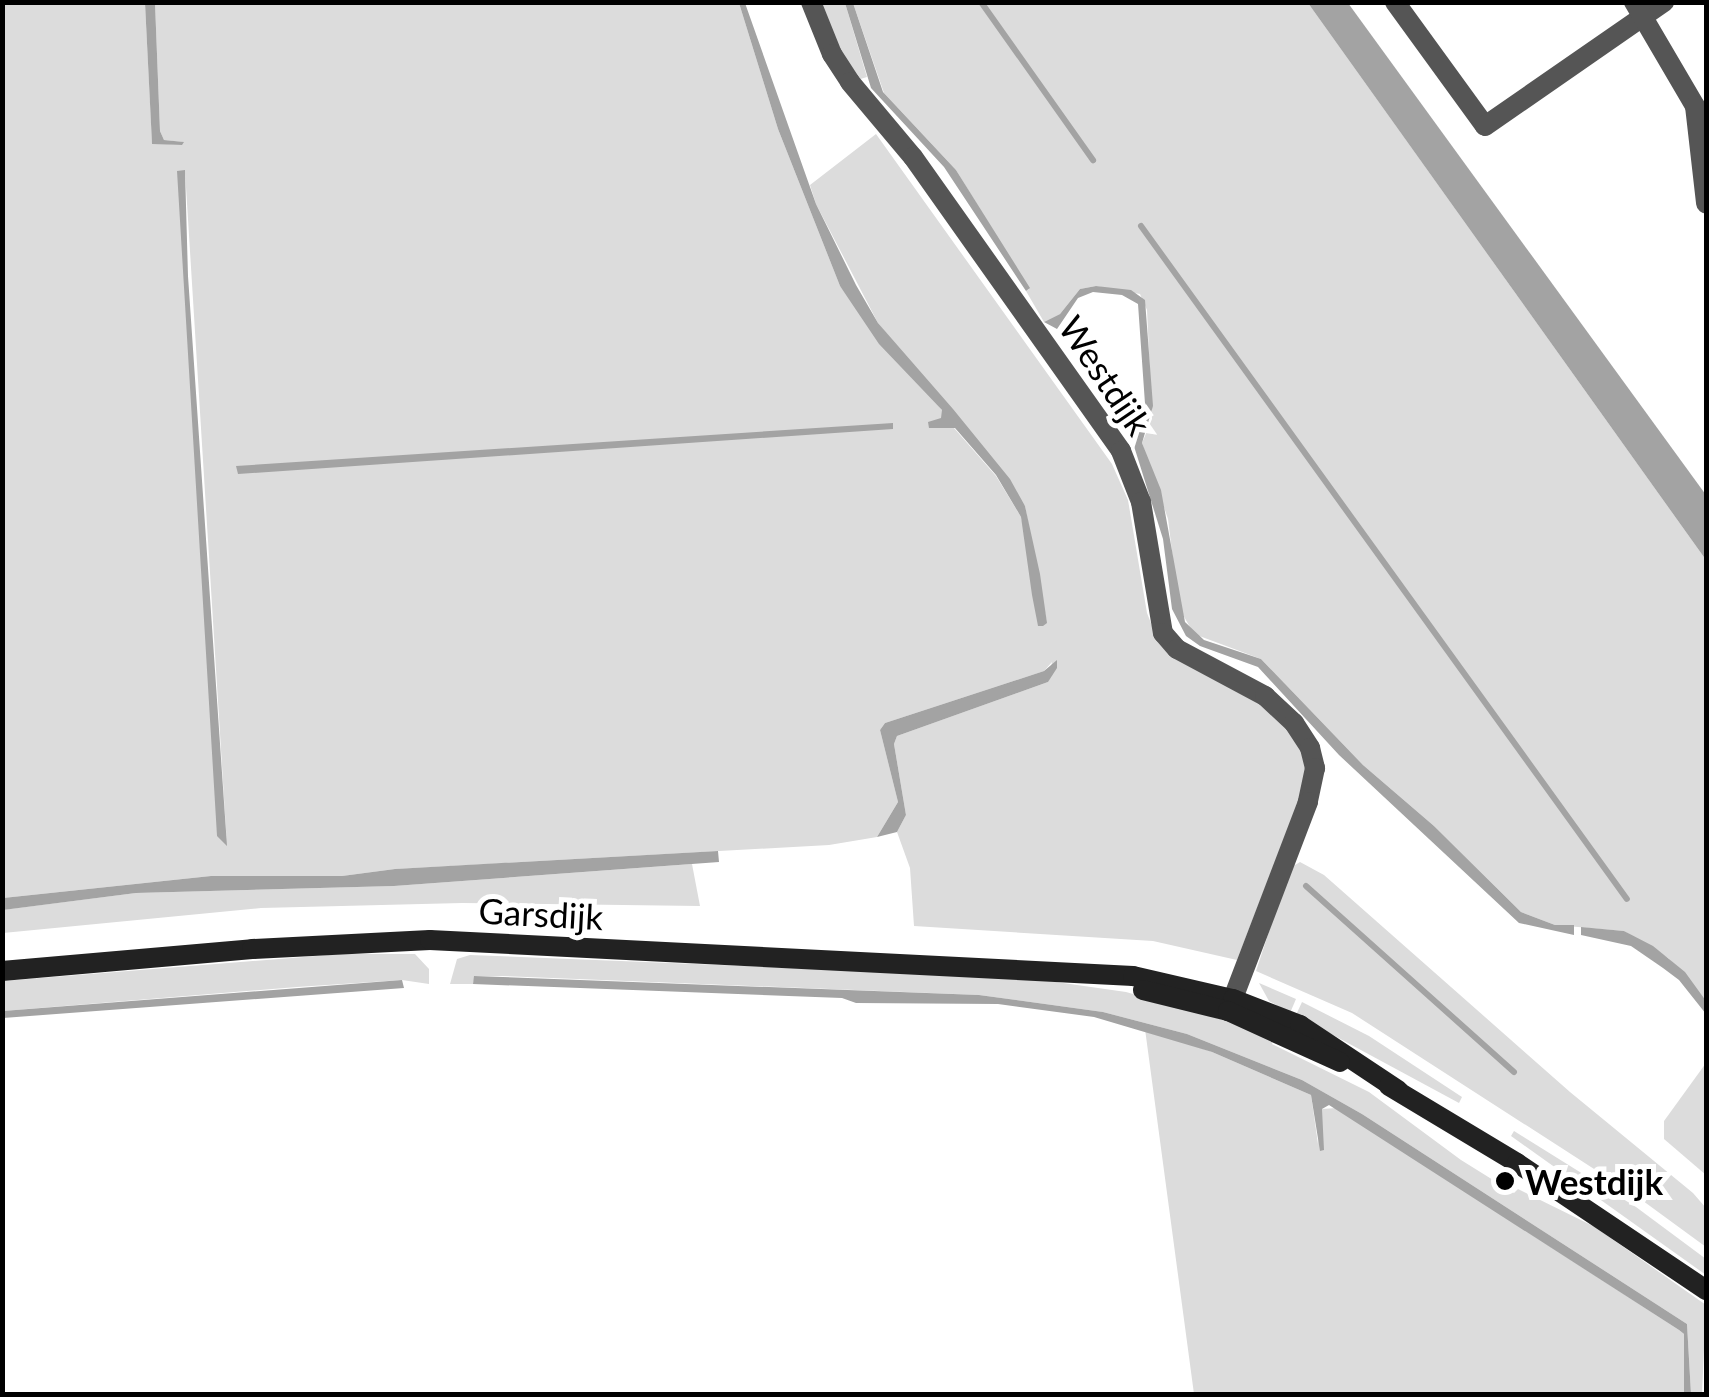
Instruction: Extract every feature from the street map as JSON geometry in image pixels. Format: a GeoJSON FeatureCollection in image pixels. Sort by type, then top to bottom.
{"type":"FeatureCollection","features":[{"type":"Feature","properties":{"kind":"main road","name":"Garsdijk"},"geometry":{"type":"LineString","coordinates":[[2,971],[252,949],[430,940],[1133,976],[1231,1005]]}},
{"type":"Feature","properties":{"kind":"main road"},"geometry":{"type":"LineString","coordinates":[[1231,1005],[1398,1090],[1601,1218],[1706,1290]]}},
{"type":"Feature","properties":{"kind":"street","name":"Westdijk"},"geometry":{"type":"LineString","coordinates":[[811,2],[832,54],[850,82],[913,157],[1122,451],[1141,502],[1162,633],[1177,649],[1265,696],[1294,723],[1310,748],[1315,768],[1308,802],[1231,1005]]}},
{"type":"Feature","properties":{"kind":"street"},"geometry":{"type":"LineString","coordinates":[[1395,2],[1484,126],[1638,10],[1664,2]]}},
{"type":"Feature","properties":{"kind":"street"},"geometry":{"type":"LineString","coordinates":[[1638,10],[1695,106],[1706,203]]}},
{"type":"Feature","properties":{"kind":"shaded area"},"geometry":{"type":"Polygon","coordinates":[[[2,3],[145,3],[152,143],[181,145],[183,142],[164,140],[160,131],[155,3],[739,3],[778,129],[840,286],[942,410],[942,418],[929,428],[954,428],[996,476],[1021,517],[1047,623],[1025,506],[878,323],[816,204],[810,185],[876,134],[1112,464],[1128,500],[1147,613],[1156,636],[1256,697],[1299,739],[1309,774],[1237,960],[1153,941],[914,926],[910,868],[897,832],[906,815],[894,744],[897,736],[1048,682],[1052,662],[1044,671],[885,723],[880,730],[898,802],[877,837],[829,845],[395,869],[342,876],[211,876],[3,898],[2,3]],[[178,171],[204,594],[227,846],[185,171],[178,171]]]}},
{"type":"Feature","properties":{"kind":"shaded area"},"geometry":{"type":"Polygon","coordinates":[[[145,3],[155,3],[160,131],[164,140],[184,142],[182,145],[152,144],[145,3]]]}},
{"type":"Feature","properties":{"kind":"shaded area"},"geometry":{"type":"Polygon","coordinates":[[[739,3],[745,3],[816,204],[856,285],[878,323],[1010,479],[1025,506],[1040,574],[1047,623],[1043,626],[1038,626],[1021,517],[996,475],[955,428],[929,428],[928,422],[941,418],[942,410],[879,344],[840,286],[778,129],[739,3]]]}},
{"type":"Feature","properties":{"kind":"shaded area"},"geometry":{"type":"Polygon","coordinates":[[[816,3],[845,3],[867,77],[854,81],[816,3]]]}},
{"type":"Feature","properties":{"kind":"shaded area"},"geometry":{"type":"Polygon","coordinates":[[[845,3],[853,3],[883,92],[956,170],[1030,288],[1026,291],[944,167],[871,88],[845,3]]]}},
{"type":"Feature","properties":{"kind":"shaded area"},"geometry":{"type":"Polygon","coordinates":[[[853,3],[1308,3],[1706,560],[1706,1001],[1668,958],[1624,931],[1555,925],[1521,912],[1434,826],[1363,765],[1261,659],[1194,634],[1179,608],[1168,519],[1142,443],[1152,419],[1147,310],[1140,294],[1096,286],[1080,289],[1060,314],[1044,322],[1026,291],[1029,289],[956,170],[884,93],[853,3]]]}},
{"type":"Feature","properties":{"kind":"shaded area"},"geometry":{"type":"Polygon","coordinates":[[[1308,3],[1348,3],[1706,495],[1706,560],[1308,3]]]}},
{"type":"Feature","properties":{"kind":"shaded area"},"geometry":{"type":"Polygon","coordinates":[[[185,170],[188,276],[227,846],[217,836],[177,171],[185,170]]]}},
{"type":"Feature","properties":{"kind":"shaded area"},"geometry":{"type":"Polygon","coordinates":[[[1096,286],[1131,290],[1145,300],[1153,406],[1142,443],[1161,490],[1185,622],[1204,640],[1261,659],[1363,765],[1434,826],[1521,912],[1555,925],[1574,925],[1574,935],[1519,923],[1339,755],[1258,667],[1200,646],[1186,636],[1172,609],[1163,539],[1133,443],[1135,432],[1146,418],[1138,304],[1122,295],[1093,292],[1078,298],[1057,329],[1044,322],[1060,314],[1080,289],[1096,286]]]}},
{"type":"Feature","properties":{"kind":"shaded area"},"geometry":{"type":"Polygon","coordinates":[[[893,423],[893,429],[238,474],[236,466],[893,423]]]}},
{"type":"Feature","properties":{"kind":"shaded area"},"geometry":{"type":"Polygon","coordinates":[[[1057,660],[1057,668],[1048,682],[897,736],[894,744],[906,815],[897,832],[877,837],[898,802],[880,730],[885,723],[1044,671],[1057,660]]]}},
{"type":"Feature","properties":{"kind":"shaded area"},"geometry":{"type":"Polygon","coordinates":[[[718,851],[719,862],[394,886],[136,893],[3,910],[3,898],[211,876],[342,876],[395,869],[718,851]]]}},
{"type":"Feature","properties":{"kind":"shaded area"},"geometry":{"type":"Polygon","coordinates":[[[1300,862],[1324,875],[1570,1092],[1693,1193],[1706,1208],[1706,1247],[1639,1198],[1352,1013],[1256,971],[1290,868],[1300,862]]]}},
{"type":"Feature","properties":{"kind":"shaded area"},"geometry":{"type":"Polygon","coordinates":[[[692,864],[700,906],[462,903],[261,908],[3,933],[2,910],[136,893],[394,886],[692,864]]]}},
{"type":"Feature","properties":{"kind":"shaded area"},"geometry":{"type":"Polygon","coordinates":[[[1581,927],[1624,931],[1653,946],[1685,972],[1706,1001],[1706,1014],[1679,980],[1663,968],[1631,946],[1581,935],[1581,927]]]}},
{"type":"Feature","properties":{"kind":"shaded area"},"geometry":{"type":"Polygon","coordinates":[[[341,954],[415,954],[429,969],[429,984],[402,980],[3,1011],[3,981],[341,954]]]}},
{"type":"Feature","properties":{"kind":"shaded area"},"geometry":{"type":"Polygon","coordinates":[[[470,955],[1021,977],[1126,992],[1227,1021],[1273,1039],[1272,1044],[1369,1092],[1461,1160],[1514,1193],[1518,1189],[1595,1227],[1706,1305],[1702,1394],[1691,1394],[1687,1324],[1362,1114],[1302,1080],[1187,1034],[1103,1012],[979,995],[501,976],[475,976],[473,984],[450,984],[457,959],[470,955]]]}},
{"type":"Feature","properties":{"kind":"shaded area"},"geometry":{"type":"Polygon","coordinates":[[[474,976],[979,995],[1103,1012],[1187,1034],[1302,1080],[1362,1114],[1687,1324],[1691,1394],[1684,1394],[1684,1334],[1679,1330],[1329,1105],[1322,1109],[1324,1150],[1320,1151],[1311,1095],[1212,1052],[1094,1017],[998,1004],[856,1003],[842,998],[473,984],[474,976]]]}},
{"type":"Feature","properties":{"kind":"shaded area"},"geometry":{"type":"Polygon","coordinates":[[[402,980],[404,988],[3,1018],[3,1011],[402,980]]]}},
{"type":"Feature","properties":{"kind":"shaded area"},"geometry":{"type":"Polygon","coordinates":[[[1259,983],[1296,999],[1290,1013],[1269,1001],[1259,983]]]}},
{"type":"Feature","properties":{"kind":"shaded area"},"geometry":{"type":"Polygon","coordinates":[[[1302,1002],[1369,1036],[1462,1097],[1459,1103],[1296,1015],[1302,1002]]]}},
{"type":"Feature","properties":{"kind":"shaded area"},"geometry":{"type":"Polygon","coordinates":[[[1145,1029],[1212,1052],[1311,1095],[1318,1144],[1322,1109],[1336,1108],[1679,1330],[1684,1334],[1684,1394],[1194,1394],[1145,1029]]]}},
{"type":"Feature","properties":{"kind":"shaded area"},"geometry":{"type":"Polygon","coordinates":[[[1706,1063],[1706,1175],[1664,1139],[1664,1121],[1706,1063]]]}},
{"type":"Feature","properties":{"kind":"shaded area"},"geometry":{"type":"Polygon","coordinates":[[[1514,1131],[1636,1207],[1706,1259],[1706,1275],[1511,1136],[1514,1131]]]}},
{"type":"Feature","properties":{"kind":"waterway"},"geometry":{"type":"LineString","coordinates":[[981,2],[1093,160]]}},
{"type":"Feature","properties":{"kind":"waterway"},"geometry":{"type":"LineString","coordinates":[[1141,226],[1627,899]]}},
{"type":"Feature","properties":{"kind":"waterway"},"geometry":{"type":"LineString","coordinates":[[1306,886],[1514,1072]]}},
{"type":"Feature","properties":{"kind":"place","name":"Westdijk"},"geometry":{"type":"Point","coordinates":[1505,1181]}}]}
